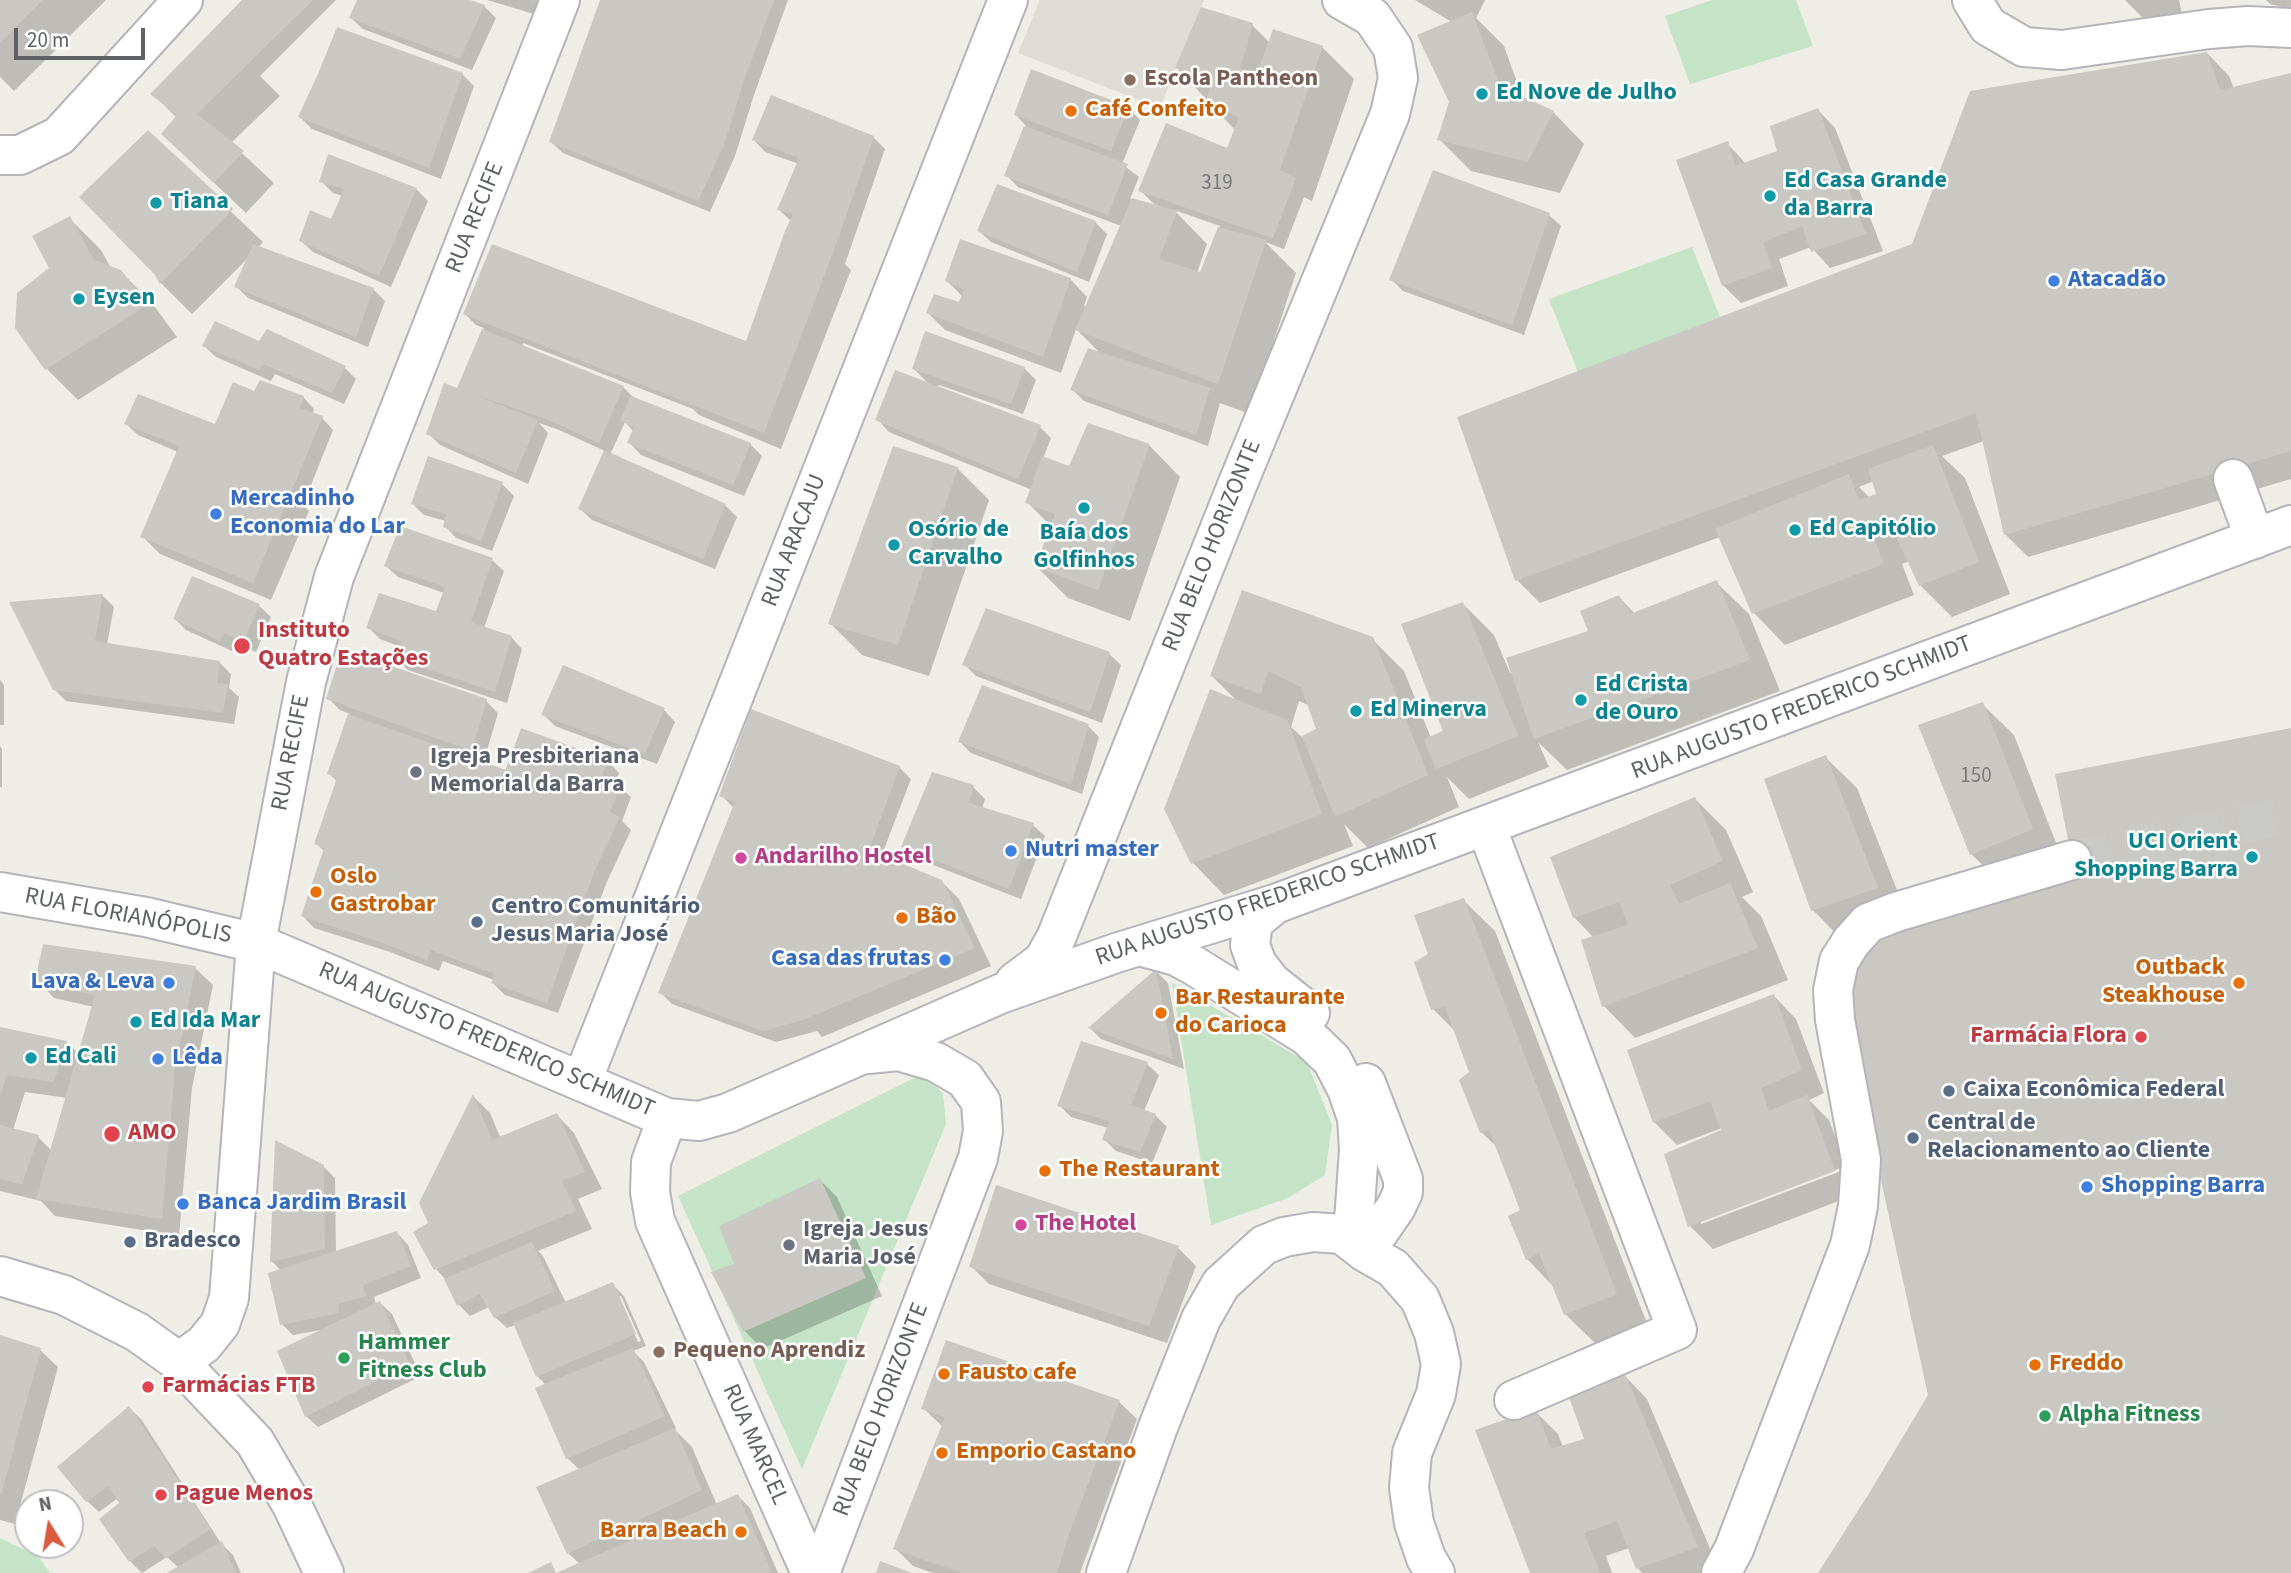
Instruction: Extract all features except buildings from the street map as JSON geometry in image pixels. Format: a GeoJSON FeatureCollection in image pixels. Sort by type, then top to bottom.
{"type":"FeatureCollection","features":[{"type":"Feature","properties":{"kind":"street"},"geometry":{"type":"LineString","coordinates":[[0,155],[20,155],[59,136],[183,0]]}},
{"type":"Feature","properties":{"kind":"street","name":"RUA RECIFE"},"geometry":{"type":"LineString","coordinates":[[179,1362],[204,1344],[220,1324],[229,1298],[256,943],[306,682],[334,576],[560,0]]}},
{"type":"Feature","properties":{"kind":"street","name":"RUA ARACAJU"},"geometry":{"type":"LineString","coordinates":[[582,1082],[1007,0]]}},
{"type":"Feature","properties":{"kind":"street","name":"RUA BELO HORIZONTE"},"geometry":{"type":"LineString","coordinates":[[1000,994],[1043,961],[1056,938],[1238,483],[1390,114],[1398,78],[1392,48],[1372,17],[1342,0]]}},
{"type":"Feature","properties":{"kind":"street"},"geometry":{"type":"LineString","coordinates":[[1972,0],[1988,26],[2024,47],[2062,50],[2209,29],[2248,26],[2291,28]]}},
{"type":"Feature","properties":{"kind":"street"},"geometry":{"type":"LineString","coordinates":[[2233,479],[2255,539]]}},
{"type":"Feature","properties":{"kind":"street","name":"RUA AUGUSTO FREDERICO SCHMIDT"},"geometry":{"type":"LineString","coordinates":[[256,943],[667,1118],[699,1121],[728,1113],[1000,994],[1139,946],[1275,904],[2291,525]]}},
{"type":"Feature","properties":{"kind":"street"},"geometry":{"type":"LineString","coordinates":[[1486,826],[1677,1330],[1514,1400]]}},
{"type":"Feature","properties":{"kind":"street"},"geometry":{"type":"LineString","coordinates":[[1721,1573],[1734,1549],[1850,1245],[1858,1206],[1861,1160],[1835,1020],[1833,989],[1839,961],[1868,923],[1896,912],[2072,860]]}},
{"type":"Feature","properties":{"kind":"street","name":"RUA FLORIANÓPOLIS"},"geometry":{"type":"LineString","coordinates":[[0,892],[146,917],[256,943]]}},
{"type":"Feature","properties":{"kind":"street"},"geometry":{"type":"LineString","coordinates":[[1275,904],[1253,922],[1250,945],[1257,964],[1271,982],[1331,1028],[1349,1050],[1362,1074],[1403,1179],[1403,1192],[1396,1207],[1365,1252]]}},
{"type":"Feature","properties":{"kind":"street"},"geometry":{"type":"LineString","coordinates":[[1139,946],[1176,956],[1193,965],[1307,1036],[1332,1060],[1347,1089],[1357,1118],[1360,1150],[1354,1221],[1365,1252]]}},
{"type":"Feature","properties":{"kind":"street","name":"RUA BELO HORIZONTE"},"geometry":{"type":"LineString","coordinates":[[820,1573],[973,1171],[983,1131],[981,1102],[965,1079],[936,1062],[899,1051],[856,1055]]}},
{"type":"Feature","properties":{"kind":"street","name":"RUA MARCEL"},"geometry":{"type":"LineString","coordinates":[[667,1118],[651,1162],[650,1192],[655,1222],[811,1573]]}},
{"type":"Feature","properties":{"kind":"street"},"geometry":{"type":"LineString","coordinates":[[1106,1573],[1153,1439],[1201,1319],[1221,1284],[1264,1245],[1299,1233],[1342,1234],[1365,1252],[1393,1268],[1420,1299],[1434,1333],[1441,1364],[1436,1394],[1412,1453],[1409,1488],[1414,1523],[1426,1558],[1435,1573]]}},
{"type":"Feature","properties":{"kind":"street"},"geometry":{"type":"LineString","coordinates":[[0,1276],[64,1295],[137,1332],[179,1362],[255,1443],[292,1504],[324,1573]]}},
{"type":"Feature","properties":{"kind":"shaded area","name":"Escola Pantheon"},"geometry":{"type":"Polygon","coordinates":[[[1040,0],[1204,0],[1160,108],[1018,53],[1040,0]]]}},
{"type":"Feature","properties":{"kind":"green space"},"geometry":{"type":"Polygon","coordinates":[[[1712,0],[1796,0],[1813,46],[1690,84],[1665,16],[1712,0]]]}},
{"type":"Feature","properties":{"kind":"green space"},"geometry":{"type":"Polygon","coordinates":[[[1692,247],[1720,317],[1578,372],[1549,299],[1692,247]]]}},
{"type":"Feature","properties":{"kind":"green space"},"geometry":{"type":"Polygon","coordinates":[[[1172,983],[1307,1062],[1332,1125],[1325,1175],[1288,1198],[1211,1225],[1172,983]]]}},
{"type":"Feature","properties":{"kind":"green space"},"geometry":{"type":"Polygon","coordinates":[[[924,1073],[943,1094],[946,1124],[802,1469],[678,1196],[924,1073]]]}},
{"type":"Feature","properties":{"kind":"green space"},"geometry":{"type":"Polygon","coordinates":[[[0,1538],[14,1545],[14,1559],[40,1559],[50,1573],[0,1573],[0,1538]]]}},
{"type":"Feature","properties":{"kind":"tunnel"},"geometry":{"type":"LineString","coordinates":[[2072,860],[2291,814]]}},
{"type":"Feature","properties":{"kind":"place","name":"Escola Pantheon"},"geometry":{"type":"Point","coordinates":[1130,80]}},
{"type":"Feature","properties":{"kind":"place","name":"Ed Nove de Julho"},"geometry":{"type":"Point","coordinates":[1482,94]}},
{"type":"Feature","properties":{"kind":"place","name":"Café Confeito"},"geometry":{"type":"Point","coordinates":[1071,111]}},
{"type":"Feature","properties":{"kind":"place","name":"Ed Casa Grande da Barra"},"geometry":{"type":"Point","coordinates":[1770,196]}},
{"type":"Feature","properties":{"kind":"place","name":"Tiana"},"geometry":{"type":"Point","coordinates":[156,203]}},
{"type":"Feature","properties":{"kind":"place","name":"Atacadão"},"geometry":{"type":"Point","coordinates":[2054,281]}},
{"type":"Feature","properties":{"kind":"place","name":"Eysen"},"geometry":{"type":"Point","coordinates":[79,299]}},
{"type":"Feature","properties":{"kind":"place","name":"Baía dos Golfinhos"},"geometry":{"type":"Point","coordinates":[1084,508]}},
{"type":"Feature","properties":{"kind":"place","name":"Mercadinho Economia do Lar"},"geometry":{"type":"Point","coordinates":[216,514]}},
{"type":"Feature","properties":{"kind":"place","name":"Ed Capitólio"},"geometry":{"type":"Point","coordinates":[1795,530]}},
{"type":"Feature","properties":{"kind":"place","name":"Osório de Carvalho"},"geometry":{"type":"Point","coordinates":[894,545]}},
{"type":"Feature","properties":{"kind":"place","name":"Instituto Quatro Estações"},"geometry":{"type":"Point","coordinates":[242,646]}},
{"type":"Feature","properties":{"kind":"place","name":"Ed Crista de Ouro"},"geometry":{"type":"Point","coordinates":[1581,700]}},
{"type":"Feature","properties":{"kind":"place","name":"Ed Minerva"},"geometry":{"type":"Point","coordinates":[1356,711]}},
{"type":"Feature","properties":{"kind":"place","name":"Igreja Presbiteriana Memorial da Barra"},"geometry":{"type":"Point","coordinates":[416,772]}},
{"type":"Feature","properties":{"kind":"place","name":"Nutri master"},"geometry":{"type":"Point","coordinates":[1011,851]}},
{"type":"Feature","properties":{"kind":"place","name":"UCI Orient Shopping Barra"},"geometry":{"type":"Point","coordinates":[2252,857]}},
{"type":"Feature","properties":{"kind":"place","name":"Andarilho Hostel"},"geometry":{"type":"Point","coordinates":[741,858]}},
{"type":"Feature","properties":{"kind":"place","name":"Oslo Gastrobar"},"geometry":{"type":"Point","coordinates":[316,892]}},
{"type":"Feature","properties":{"kind":"place","name":"Bão"},"geometry":{"type":"Point","coordinates":[902,918]}},
{"type":"Feature","properties":{"kind":"place","name":"Centro Comunitário Jesus Maria José"},"geometry":{"type":"Point","coordinates":[477,922]}},
{"type":"Feature","properties":{"kind":"place","name":"Casa das frutas"},"geometry":{"type":"Point","coordinates":[945,960]}},
{"type":"Feature","properties":{"kind":"place","name":"Lava & Leva"},"geometry":{"type":"Point","coordinates":[169,983]}},
{"type":"Feature","properties":{"kind":"place","name":"Outback Steakhouse"},"geometry":{"type":"Point","coordinates":[2239,983]}},
{"type":"Feature","properties":{"kind":"place","name":"Bar Restaurante do Carioca"},"geometry":{"type":"Point","coordinates":[1161,1013]}},
{"type":"Feature","properties":{"kind":"place","name":"Ed Ida Mar"},"geometry":{"type":"Point","coordinates":[136,1022]}},
{"type":"Feature","properties":{"kind":"place","name":"Farmácia Flora"},"geometry":{"type":"Point","coordinates":[2141,1037]}},
{"type":"Feature","properties":{"kind":"place","name":"Ed Cali"},"geometry":{"type":"Point","coordinates":[31,1058]}},
{"type":"Feature","properties":{"kind":"place","name":"Lêda"},"geometry":{"type":"Point","coordinates":[158,1059]}},
{"type":"Feature","properties":{"kind":"place","name":"Caixa Econômica Federal"},"geometry":{"type":"Point","coordinates":[1949,1091]}},
{"type":"Feature","properties":{"kind":"place","name":"AMO"},"geometry":{"type":"Point","coordinates":[112,1134]}},
{"type":"Feature","properties":{"kind":"place","name":"Central de Relacionamento ao Cliente"},"geometry":{"type":"Point","coordinates":[1913,1138]}},
{"type":"Feature","properties":{"kind":"place","name":"The Restaurant"},"geometry":{"type":"Point","coordinates":[1045,1171]}},
{"type":"Feature","properties":{"kind":"place","name":"Shopping Barra"},"geometry":{"type":"Point","coordinates":[2087,1187]}},
{"type":"Feature","properties":{"kind":"place","name":"Banca Jardim Brasil"},"geometry":{"type":"Point","coordinates":[183,1204]}},
{"type":"Feature","properties":{"kind":"place","name":"The Hotel"},"geometry":{"type":"Point","coordinates":[1021,1225]}},
{"type":"Feature","properties":{"kind":"place","name":"Bradesco"},"geometry":{"type":"Point","coordinates":[130,1242]}},
{"type":"Feature","properties":{"kind":"place","name":"Igreja Jesus Maria José"},"geometry":{"type":"Point","coordinates":[789,1245]}},
{"type":"Feature","properties":{"kind":"place","name":"Pequeno Aprendiz"},"geometry":{"type":"Point","coordinates":[659,1352]}},
{"type":"Feature","properties":{"kind":"place","name":"Hammer Fitness Club"},"geometry":{"type":"Point","coordinates":[344,1358]}},
{"type":"Feature","properties":{"kind":"place","name":"Freddo"},"geometry":{"type":"Point","coordinates":[2035,1365]}},
{"type":"Feature","properties":{"kind":"place","name":"Fausto cafe"},"geometry":{"type":"Point","coordinates":[944,1374]}},
{"type":"Feature","properties":{"kind":"place","name":"Farmácias FTB"},"geometry":{"type":"Point","coordinates":[148,1387]}},
{"type":"Feature","properties":{"kind":"place","name":"Alpha Fitness"},"geometry":{"type":"Point","coordinates":[2045,1416]}},
{"type":"Feature","properties":{"kind":"place","name":"Emporio Castano"},"geometry":{"type":"Point","coordinates":[942,1453]}},
{"type":"Feature","properties":{"kind":"place","name":"Pague Menos"},"geometry":{"type":"Point","coordinates":[161,1495]}},
{"type":"Feature","properties":{"kind":"place","name":"Barra Beach"},"geometry":{"type":"Point","coordinates":[741,1532]}}]}
